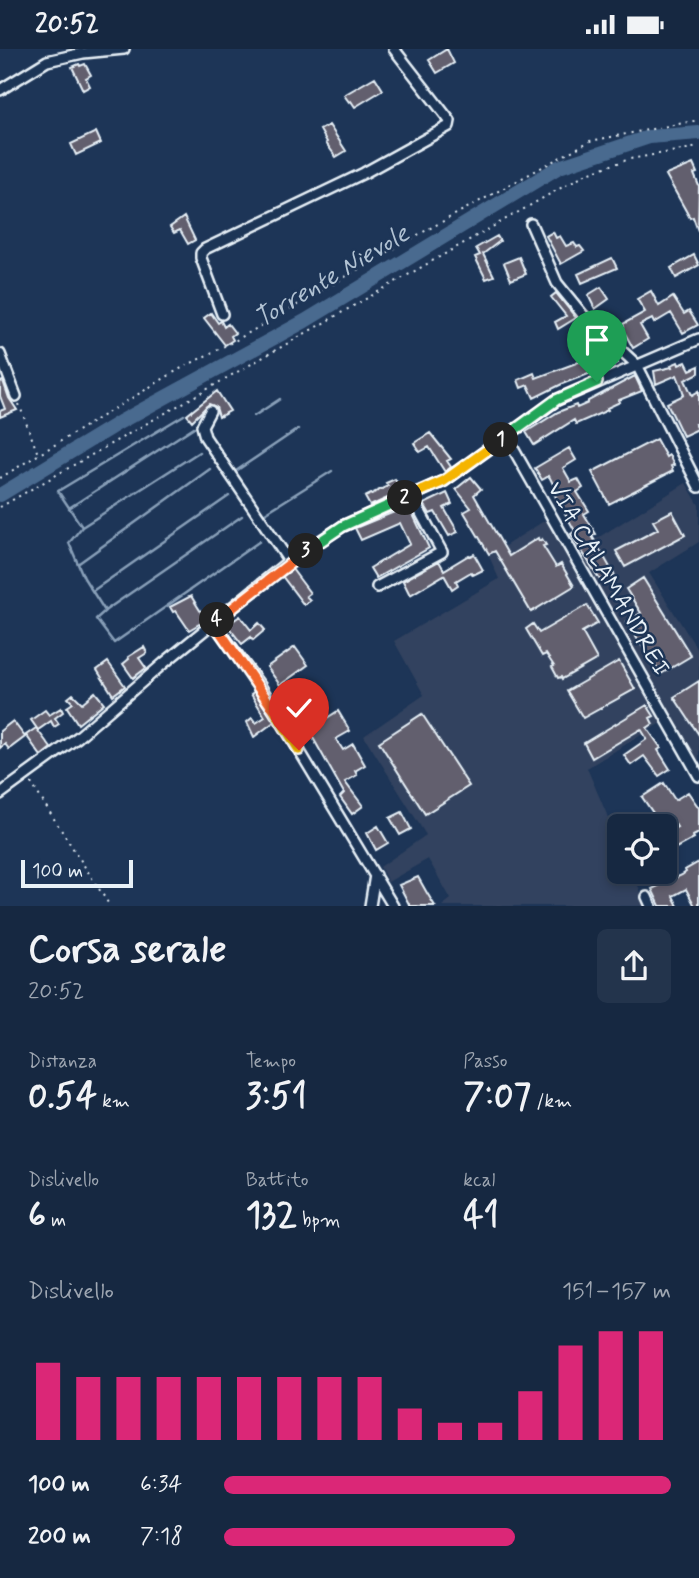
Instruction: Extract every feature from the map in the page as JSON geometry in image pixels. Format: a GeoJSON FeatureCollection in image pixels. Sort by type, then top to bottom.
{"type":"FeatureCollection","features":[{"type":"Feature","properties":{"kind":"street"},"geometry":{"type":"LineString","coordinates":[[0,90],[47,61],[83,53],[124,49]]}},
{"type":"Feature","properties":{"kind":"street"},"geometry":{"type":"LineString","coordinates":[[222,314],[201,258],[205,249],[364,173],[449,126],[450,121],[394,49]]}},
{"type":"Feature","properties":{"kind":"street"},"geometry":{"type":"LineString","coordinates":[[531,224],[557,283],[583,315],[637,365],[699,487]]}},
{"type":"Feature","properties":{"kind":"street"},"geometry":{"type":"LineString","coordinates":[[0,794],[78,737],[289,562],[343,526],[444,481],[556,400],[699,339]]}},
{"type":"Feature","properties":{"kind":"street"},"geometry":{"type":"LineString","coordinates":[[0,354],[16,396]]}},
{"type":"Feature","properties":{"kind":"street"},"geometry":{"type":"LineString","coordinates":[[210,411],[202,426],[205,437],[289,562]]}},
{"type":"Feature","properties":{"kind":"street","name":"VIA CALAMANDREI"},"geometry":{"type":"LineString","coordinates":[[506,436],[699,776]]}},
{"type":"Feature","properties":{"kind":"street"},"geometry":{"type":"LineString","coordinates":[[377,587],[442,552],[411,495]]}},
{"type":"Feature","properties":{"kind":"street"},"geometry":{"type":"LineString","coordinates":[[214,623],[261,687],[393,906]]}},
{"type":"Feature","properties":{"kind":"street"},"geometry":{"type":"LineString","coordinates":[[370,906],[375,875]]}},
{"type":"Feature","properties":{"kind":"path"},"geometry":{"type":"LineString","coordinates":[[0,478],[178,370],[240,338],[414,237],[590,141],[699,120]]}},
{"type":"Feature","properties":{"kind":"path"},"geometry":{"type":"LineString","coordinates":[[0,507],[587,173],[630,159],[699,147]]}},
{"type":"Feature","properties":{"kind":"path"},"geometry":{"type":"LineString","coordinates":[[16,396],[38,454]]}},
{"type":"Feature","properties":{"kind":"path"},"geometry":{"type":"LineString","coordinates":[[26,775],[110,906]]}},
{"type":"Feature","properties":{"kind":"shaded area"},"geometry":{"type":"Polygon","coordinates":[[[686,483],[699,505],[699,542],[649,573],[699,652],[699,786],[664,721],[587,768],[607,815],[607,884],[637,884],[647,906],[442,906],[451,899],[428,859],[388,882],[380,867],[426,835],[364,736],[424,695],[394,641],[499,579],[489,556],[547,519],[570,555],[686,483]]]}},
{"type":"Feature","properties":{"kind":"building"},"geometry":{"type":"Polygon","coordinates":[[[447,49],[454,63],[437,73],[429,60],[447,49]]]}},
{"type":"Feature","properties":{"kind":"building"},"geometry":{"type":"Polygon","coordinates":[[[85,64],[91,75],[86,78],[90,86],[83,90],[72,67],[85,64]]]}},
{"type":"Feature","properties":{"kind":"building"},"geometry":{"type":"Polygon","coordinates":[[[375,77],[383,90],[355,107],[349,102],[344,95],[375,77]]]}},
{"type":"Feature","properties":{"kind":"building"},"geometry":{"type":"Polygon","coordinates":[[[329,125],[346,151],[336,157],[320,130],[329,125]]]}},
{"type":"Feature","properties":{"kind":"building"},"geometry":{"type":"Polygon","coordinates":[[[96,132],[101,143],[76,155],[71,144],[96,132]]]}},
{"type":"Feature","properties":{"kind":"building"},"geometry":{"type":"Polygon","coordinates":[[[693,164],[699,186],[698,231],[693,217],[690,218],[666,175],[693,164]]]}},
{"type":"Feature","properties":{"kind":"building"},"geometry":{"type":"Polygon","coordinates":[[[184,217],[195,240],[188,244],[180,230],[174,233],[170,227],[184,217]]]}},
{"type":"Feature","properties":{"kind":"building"},"geometry":{"type":"Polygon","coordinates":[[[553,232],[556,238],[560,236],[566,246],[574,243],[584,251],[561,264],[546,236],[553,232]]]}},
{"type":"Feature","properties":{"kind":"building"},"geometry":{"type":"Polygon","coordinates":[[[497,236],[500,241],[483,254],[494,276],[486,279],[475,257],[480,255],[476,248],[497,236]]]}},
{"type":"Feature","properties":{"kind":"building"},"geometry":{"type":"Polygon","coordinates":[[[694,255],[699,265],[676,278],[671,268],[694,255]]]}},
{"type":"Feature","properties":{"kind":"building"},"geometry":{"type":"Polygon","coordinates":[[[519,257],[526,274],[511,280],[504,263],[519,257]]]}},
{"type":"Feature","properties":{"kind":"building"},"geometry":{"type":"Polygon","coordinates":[[[612,258],[617,268],[582,283],[578,274],[612,258]]]}},
{"type":"Feature","properties":{"kind":"building"},"geometry":{"type":"Polygon","coordinates":[[[601,287],[609,299],[595,309],[588,295],[601,287]]]}},
{"type":"Feature","properties":{"kind":"building"},"geometry":{"type":"Polygon","coordinates":[[[651,291],[659,306],[673,297],[684,314],[689,311],[698,325],[683,333],[671,313],[654,323],[652,319],[640,325],[648,339],[633,348],[622,328],[623,324],[645,312],[637,299],[651,291]]]}},
{"type":"Feature","properties":{"kind":"building"},"geometry":{"type":"Polygon","coordinates":[[[556,293],[576,318],[558,329],[555,322],[566,316],[551,297],[556,293]]]}},
{"type":"Feature","properties":{"kind":"building"},"geometry":{"type":"Polygon","coordinates":[[[211,313],[218,323],[221,321],[224,327],[228,324],[235,333],[231,336],[233,340],[225,345],[204,318],[211,313]]]}},
{"type":"Feature","properties":{"kind":"building"},"geometry":{"type":"Polygon","coordinates":[[[611,350],[618,363],[562,384],[534,398],[528,385],[521,388],[518,380],[534,373],[536,378],[611,350]]]}},
{"type":"Feature","properties":{"kind":"building"},"geometry":{"type":"Polygon","coordinates":[[[678,362],[679,365],[686,362],[690,370],[699,366],[699,373],[685,380],[692,395],[699,391],[699,423],[695,424],[698,429],[683,436],[667,403],[684,395],[677,375],[656,384],[654,371],[672,367],[671,365],[678,362]]]}},
{"type":"Feature","properties":{"kind":"building"},"geometry":{"type":"Polygon","coordinates":[[[635,376],[642,391],[619,400],[620,402],[607,408],[608,410],[576,424],[574,420],[534,445],[526,432],[558,412],[588,403],[635,376]]]}},
{"type":"Feature","properties":{"kind":"building"},"geometry":{"type":"Polygon","coordinates":[[[3,381],[17,410],[0,417],[0,411],[5,409],[0,396],[0,382],[3,381]]]}},
{"type":"Feature","properties":{"kind":"building"},"geometry":{"type":"Polygon","coordinates":[[[217,391],[230,411],[219,417],[216,407],[209,404],[192,421],[187,415],[217,391]]]}},
{"type":"Feature","properties":{"kind":"building"},"geometry":{"type":"Polygon","coordinates":[[[430,433],[451,459],[447,461],[451,467],[445,472],[429,447],[420,452],[414,443],[430,433]]]}},
{"type":"Feature","properties":{"kind":"building"},"geometry":{"type":"Polygon","coordinates":[[[656,439],[666,457],[669,455],[674,465],[671,466],[673,471],[609,504],[592,472],[656,439]]]}},
{"type":"Feature","properties":{"kind":"building"},"geometry":{"type":"Polygon","coordinates":[[[569,448],[576,460],[563,468],[571,482],[578,479],[583,488],[577,492],[589,511],[584,514],[596,534],[592,536],[615,576],[602,583],[571,534],[575,531],[552,490],[555,488],[549,476],[542,480],[535,468],[569,448]]]}},
{"type":"Feature","properties":{"kind":"building"},"geometry":{"type":"Polygon","coordinates":[[[471,477],[481,489],[474,495],[509,556],[538,538],[539,541],[542,539],[546,545],[543,546],[556,567],[561,564],[574,586],[531,612],[495,551],[489,554],[464,512],[471,508],[456,489],[471,477]]]}},
{"type":"Feature","properties":{"kind":"building"},"geometry":{"type":"Polygon","coordinates":[[[395,479],[401,492],[370,506],[365,497],[388,486],[386,483],[395,479]]]}},
{"type":"Feature","properties":{"kind":"building"},"geometry":{"type":"Polygon","coordinates":[[[447,493],[452,504],[444,508],[458,532],[449,536],[435,512],[430,514],[424,504],[447,493]]]}},
{"type":"Feature","properties":{"kind":"building"},"geometry":{"type":"Polygon","coordinates":[[[409,506],[429,548],[376,578],[370,568],[410,544],[400,523],[361,540],[355,528],[409,506]]]}},
{"type":"Feature","properties":{"kind":"building"},"geometry":{"type":"Polygon","coordinates":[[[672,511],[685,535],[625,567],[616,551],[658,529],[653,521],[672,511]]]}},
{"type":"Feature","properties":{"kind":"building"},"geometry":{"type":"Polygon","coordinates":[[[474,554],[483,570],[473,575],[471,572],[456,581],[458,585],[452,589],[444,575],[410,595],[403,581],[439,561],[444,570],[474,554]]]}},
{"type":"Feature","properties":{"kind":"building"},"geometry":{"type":"Polygon","coordinates":[[[292,569],[310,593],[306,596],[310,600],[304,605],[282,576],[292,569]]]}},
{"type":"Feature","properties":{"kind":"building"},"geometry":{"type":"Polygon","coordinates":[[[643,578],[691,656],[661,674],[626,622],[641,613],[626,589],[643,578]]]}},
{"type":"Feature","properties":{"kind":"building"},"geometry":{"type":"Polygon","coordinates":[[[191,596],[206,620],[189,630],[170,607],[191,596]]]}},
{"type":"Feature","properties":{"kind":"building"},"geometry":{"type":"Polygon","coordinates":[[[587,605],[598,623],[582,632],[597,659],[562,679],[558,678],[552,667],[554,666],[546,654],[542,656],[526,629],[533,624],[539,633],[587,605]]]}},
{"type":"Feature","properties":{"kind":"building"},"geometry":{"type":"Polygon","coordinates":[[[240,616],[251,630],[259,623],[265,630],[253,640],[251,637],[242,644],[227,625],[240,616]]]}},
{"type":"Feature","properties":{"kind":"building"},"geometry":{"type":"Polygon","coordinates":[[[144,647],[147,653],[139,658],[146,668],[133,678],[123,664],[128,657],[144,647]]]}},
{"type":"Feature","properties":{"kind":"building"},"geometry":{"type":"Polygon","coordinates":[[[295,647],[308,665],[280,685],[267,667],[295,647]]]}},
{"type":"Feature","properties":{"kind":"building"},"geometry":{"type":"Polygon","coordinates":[[[619,661],[635,689],[583,718],[567,691],[619,661]]]}},
{"type":"Feature","properties":{"kind":"building"},"geometry":{"type":"Polygon","coordinates":[[[108,662],[125,686],[113,695],[97,670],[108,662]]]}},
{"type":"Feature","properties":{"kind":"building"},"geometry":{"type":"Polygon","coordinates":[[[699,681],[699,735],[674,697],[699,681]]]}},
{"type":"Feature","properties":{"kind":"building"},"geometry":{"type":"Polygon","coordinates":[[[255,691],[274,722],[254,737],[247,722],[252,718],[256,723],[265,717],[251,694],[255,691]]]}},
{"type":"Feature","properties":{"kind":"building"},"geometry":{"type":"Polygon","coordinates":[[[95,692],[104,703],[78,724],[67,707],[73,703],[68,698],[73,694],[82,703],[95,692]]]}},
{"type":"Feature","properties":{"kind":"building"},"geometry":{"type":"Polygon","coordinates":[[[647,705],[654,716],[650,718],[653,724],[647,728],[661,748],[658,750],[670,769],[659,776],[644,756],[631,765],[624,755],[647,739],[641,729],[592,758],[584,743],[647,705]]]}},
{"type":"Feature","properties":{"kind":"building"},"geometry":{"type":"Polygon","coordinates":[[[61,708],[63,712],[55,718],[59,724],[54,727],[51,721],[38,730],[31,720],[45,710],[49,715],[61,708]]]}},
{"type":"Feature","properties":{"kind":"building"},"geometry":{"type":"Polygon","coordinates":[[[320,710],[325,719],[338,711],[350,731],[336,739],[343,750],[353,744],[365,765],[355,771],[357,775],[345,782],[363,806],[352,814],[340,797],[344,793],[303,720],[320,710]]]}},
{"type":"Feature","properties":{"kind":"building"},"geometry":{"type":"Polygon","coordinates":[[[422,714],[469,786],[425,814],[379,742],[422,714]]]}},
{"type":"Feature","properties":{"kind":"building"},"geometry":{"type":"Polygon","coordinates":[[[13,721],[25,737],[9,749],[5,744],[0,748],[0,731],[13,721]]]}},
{"type":"Feature","properties":{"kind":"building"},"geometry":{"type":"Polygon","coordinates":[[[36,728],[51,748],[41,756],[26,735],[36,728]]]}},
{"type":"Feature","properties":{"kind":"building"},"geometry":{"type":"Polygon","coordinates":[[[664,783],[675,800],[688,792],[699,808],[699,833],[677,847],[677,814],[651,814],[642,797],[664,783]]]}},
{"type":"Feature","properties":{"kind":"building"},"geometry":{"type":"Polygon","coordinates":[[[402,812],[411,829],[400,835],[390,818],[402,812]]]}},
{"type":"Feature","properties":{"kind":"building"},"geometry":{"type":"Polygon","coordinates":[[[378,826],[388,843],[376,850],[367,833],[378,826]]]}},
{"type":"Feature","properties":{"kind":"building"},"geometry":{"type":"Polygon","coordinates":[[[699,862],[699,906],[695,906],[686,889],[673,896],[678,906],[660,906],[652,889],[663,884],[677,884],[677,877],[686,872],[685,870],[699,862]]]}},
{"type":"Feature","properties":{"kind":"building"},"geometry":{"type":"Polygon","coordinates":[[[418,877],[435,906],[410,906],[399,885],[418,877]]]}},
{"type":"Feature","properties":{"kind":"waterway","name":"Torrente Nievole"},"geometry":{"type":"LineString","coordinates":[[0,495],[120,422],[305,321],[559,167],[649,137],[699,133]]}},
{"type":"Feature","properties":{"kind":"waterway"},"geometry":{"type":"LineString","coordinates":[[254,416],[280,399]]}},
{"type":"Feature","properties":{"kind":"waterway"},"geometry":{"type":"LineString","coordinates":[[184,415],[58,491],[82,527],[69,543],[84,578],[105,611],[96,619],[114,643],[260,541]]}},
{"type":"Feature","properties":{"kind":"waterway"},"geometry":{"type":"LineString","coordinates":[[69,508],[194,427]]}},
{"type":"Feature","properties":{"kind":"waterway"},"geometry":{"type":"LineString","coordinates":[[233,473],[298,429]]}},
{"type":"Feature","properties":{"kind":"waterway"},"geometry":{"type":"LineString","coordinates":[[82,527],[199,452]]}},
{"type":"Feature","properties":{"kind":"waterway"},"geometry":{"type":"LineString","coordinates":[[79,563],[210,469]]}},
{"type":"Feature","properties":{"kind":"waterway"},"geometry":{"type":"LineString","coordinates":[[262,515],[332,471]]}},
{"type":"Feature","properties":{"kind":"waterway"},"geometry":{"type":"LineString","coordinates":[[94,590],[229,496]]}},
{"type":"Feature","properties":{"kind":"waterway"},"geometry":{"type":"LineString","coordinates":[[106,610],[242,516]]}},
{"type":"Feature","properties":{"kind":"waterway"},"geometry":{"type":"LineString","coordinates":[[290,555],[344,519]]}},
{"type":"Feature","properties":{"kind":"waterway"},"geometry":{"type":"LineString","coordinates":[[255,583],[282,561]]}},
{"type":"Feature","properties":{"kind":"route"},"geometry":{"type":"LineString","coordinates":[[299,750],[261,687],[214,623],[289,562],[343,526],[444,481],[556,400],[597,382]]}}]}
